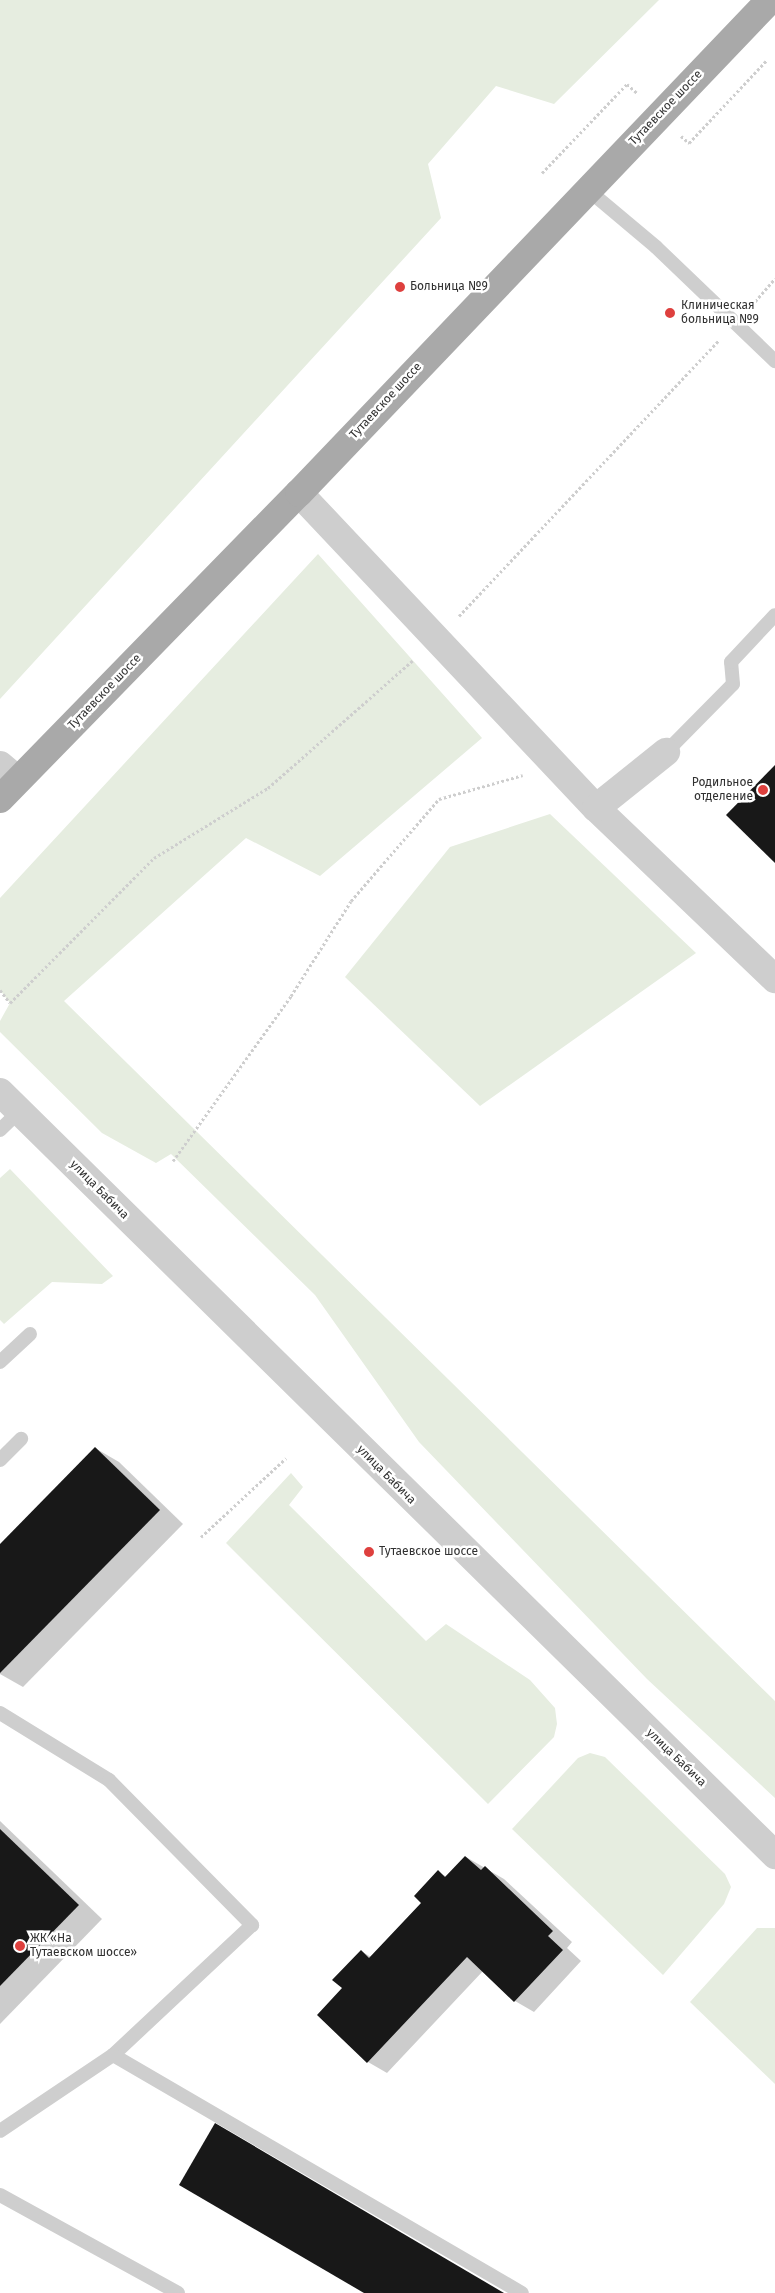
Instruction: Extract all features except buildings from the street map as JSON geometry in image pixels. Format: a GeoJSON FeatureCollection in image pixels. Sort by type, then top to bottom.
{"type":"FeatureCollection","features":[{"type":"Feature","properties":{"kind":"main road","name":"Тутаевское шоссе"},"geometry":{"type":"LineString","coordinates":[[6,781],[299,493],[587,189],[770,0]]}},
{"type":"Feature","properties":{"kind":"street"},"geometry":{"type":"LineString","coordinates":[[299,493],[547,758],[596,808],[775,979]]}},
{"type":"Feature","properties":{"kind":"street"},"geometry":{"type":"LineString","coordinates":[[596,808],[666,752]]}},
{"type":"Feature","properties":{"kind":"street","name":"улица Бабича"},"geometry":{"type":"LineString","coordinates":[[0,1092],[775,1855]]}},
{"type":"Feature","properties":{"kind":"lane"},"geometry":{"type":"LineString","coordinates":[[587,189],[656,247],[775,361]]}},
{"type":"Feature","properties":{"kind":"lane"},"geometry":{"type":"LineString","coordinates":[[666,752],[733,684],[732,662],[775,615]]}},
{"type":"Feature","properties":{"kind":"lane"},"geometry":{"type":"LineString","coordinates":[[0,1130],[20,1111]]}},
{"type":"Feature","properties":{"kind":"lane"},"geometry":{"type":"LineString","coordinates":[[0,1362],[30,1334]]}},
{"type":"Feature","properties":{"kind":"lane"},"geometry":{"type":"LineString","coordinates":[[0,1460],[21,1439]]}},
{"type":"Feature","properties":{"kind":"lane"},"geometry":{"type":"LineString","coordinates":[[0,1714],[109,1780],[252,1925],[112,2055],[0,2132]]}},
{"type":"Feature","properties":{"kind":"lane"},"geometry":{"type":"LineString","coordinates":[[112,2055],[522,2293]]}},
{"type":"Feature","properties":{"kind":"lane"},"geometry":{"type":"LineString","coordinates":[[0,2195],[178,2293]]}},
{"type":"Feature","properties":{"kind":"path"},"geometry":{"type":"LineString","coordinates":[[0,990],[10,1003],[154,858],[268,788],[436,639],[775,279]]}},
{"type":"Feature","properties":{"kind":"path"},"geometry":{"type":"LineString","coordinates":[[173,1161],[291,996],[351,901],[438,800],[529,774],[547,758]]}},
{"type":"Feature","properties":{"kind":"path"},"geometry":{"type":"LineString","coordinates":[[201,1538],[286,1458]]}},
{"type":"Feature","properties":{"kind":"shaded area"},"geometry":{"type":"Polygon","coordinates":[[[0,0],[659,0],[554,104],[496,86],[428,164],[441,218],[0,699],[0,0]]]}},
{"type":"Feature","properties":{"kind":"shaded area"},"geometry":{"type":"Polygon","coordinates":[[[318,554],[482,738],[320,876],[246,838],[64,1001],[775,1701],[775,1798],[647,1679],[419,1442],[315,1295],[171,1154],[156,1163],[102,1133],[0,1032],[0,1021],[10,1003],[0,990],[0,898],[318,554]]]}},
{"type":"Feature","properties":{"kind":"shaded area"},"geometry":{"type":"Polygon","coordinates":[[[550,814],[696,953],[480,1106],[345,977],[450,847],[550,814]]]}},
{"type":"Feature","properties":{"kind":"shaded area"},"geometry":{"type":"Polygon","coordinates":[[[10,1169],[113,1276],[102,1284],[52,1282],[4,1324],[0,1320],[0,1178],[10,1169]]]}},
{"type":"Feature","properties":{"kind":"shaded area"},"geometry":{"type":"Polygon","coordinates":[[[291,1473],[303,1487],[289,1505],[426,1641],[446,1624],[530,1680],[555,1708],[557,1724],[554,1737],[488,1804],[226,1543],[291,1473]]]}},
{"type":"Feature","properties":{"kind":"shaded area"},"geometry":{"type":"Polygon","coordinates":[[[590,1753],[605,1757],[725,1874],[731,1887],[724,1904],[663,1975],[512,1829],[578,1758],[590,1753]]]}},
{"type":"Feature","properties":{"kind":"shaded area"},"geometry":{"type":"Polygon","coordinates":[[[757,1928],[775,1928],[775,2084],[690,2002],[757,1928]]]}},
{"type":"Feature","properties":{"kind":"place","name":"Больница №9"},"geometry":{"type":"Point","coordinates":[400,287]}},
{"type":"Feature","properties":{"kind":"place","name":"Клиническая больница №9"},"geometry":{"type":"Point","coordinates":[670,313]}},
{"type":"Feature","properties":{"kind":"place","name":"Родильное отделение"},"geometry":{"type":"Point","coordinates":[763,790]}},
{"type":"Feature","properties":{"kind":"place","name":"Тутаевское шоссе"},"geometry":{"type":"Point","coordinates":[369,1552]}},
{"type":"Feature","properties":{"kind":"place","name":"ЖК «На Тутаевском шоссе»"},"geometry":{"type":"Point","coordinates":[20,1946]}}]}
